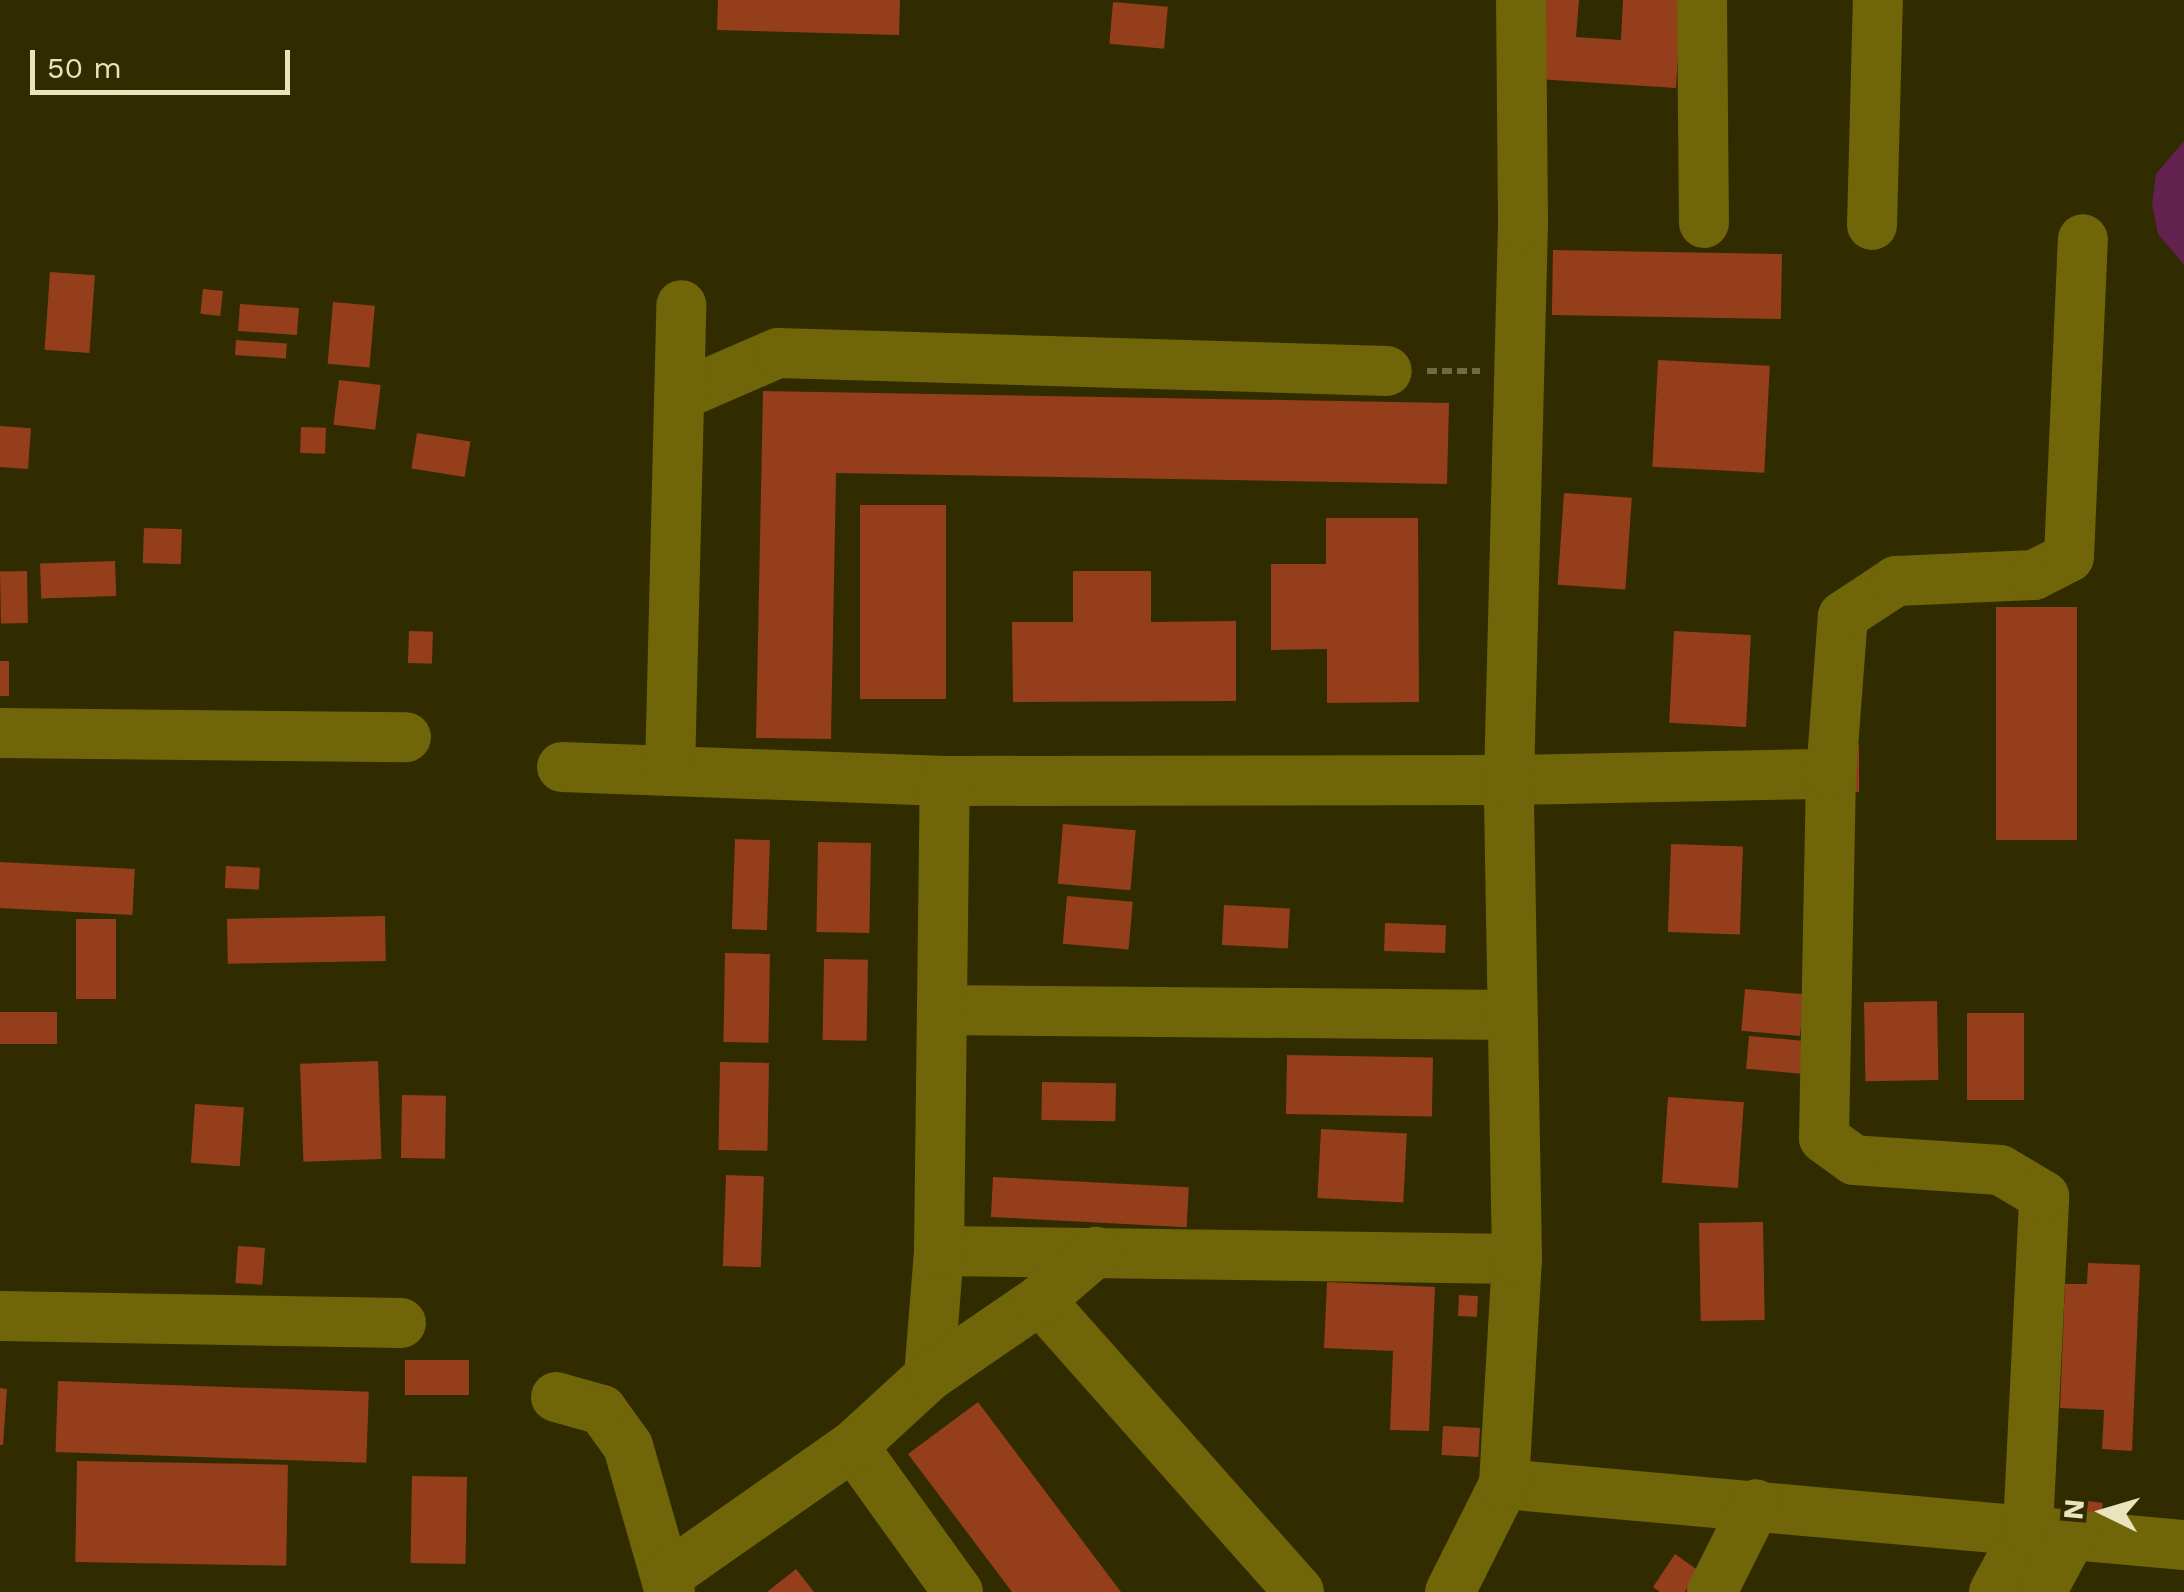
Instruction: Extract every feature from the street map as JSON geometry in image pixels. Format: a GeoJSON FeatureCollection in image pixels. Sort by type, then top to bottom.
{"type":"FeatureCollection","features":[{"type":"Feature","properties":{"kind":"street"},"geometry":{"type":"LineString","coordinates":[[1450,1592],[1504,1484],[1517,1259],[1509,780],[1516,371],[1523,224],[1521,0]]}},
{"type":"Feature","properties":{"kind":"street"},"geometry":{"type":"LineString","coordinates":[[1702,0],[1704,224]]}},
{"type":"Feature","properties":{"kind":"street"},"geometry":{"type":"LineString","coordinates":[[1872,225],[1878,0]]}},
{"type":"Feature","properties":{"kind":"street"},"geometry":{"type":"LineString","coordinates":[[2041,1592],[2050,1531],[2044,1196],[2000,1170],[1854,1160],[1824,1138],[1830,774],[1843,616],[1896,581],[2034,575],[2069,557],[2083,240]]}},
{"type":"Feature","properties":{"kind":"street"},"geometry":{"type":"LineString","coordinates":[[670,771],[681,305]]}},
{"type":"Feature","properties":{"kind":"street"},"geometry":{"type":"LineString","coordinates":[[681,395],[778,353],[1408,371]]}},
{"type":"Feature","properties":{"kind":"street"},"geometry":{"type":"LineString","coordinates":[[0,733],[406,738]]}},
{"type":"Feature","properties":{"kind":"street"},"geometry":{"type":"LineString","coordinates":[[562,767],[945,781],[1509,780],[1830,774]]}},
{"type":"Feature","properties":{"kind":"street"},"geometry":{"type":"LineString","coordinates":[[929,1376],[939,1252],[945,781]]}},
{"type":"Feature","properties":{"kind":"street"},"geometry":{"type":"LineString","coordinates":[[942,1010],[1510,1015]]}},
{"type":"Feature","properties":{"kind":"street"},"geometry":{"type":"LineString","coordinates":[[939,1252],[1517,1259]]}},
{"type":"Feature","properties":{"kind":"street"},"geometry":{"type":"LineString","coordinates":[[556,1397],[602,1410],[628,1446],[668,1584],[853,1446],[929,1376],[1040,1300],[1096,1252]]}},
{"type":"Feature","properties":{"kind":"street"},"geometry":{"type":"LineString","coordinates":[[1040,1300],[1299,1592]]}},
{"type":"Feature","properties":{"kind":"street"},"geometry":{"type":"LineString","coordinates":[[0,1316],[402,1323]]}},
{"type":"Feature","properties":{"kind":"street"},"geometry":{"type":"LineString","coordinates":[[853,1446],[958,1592]]}},
{"type":"Feature","properties":{"kind":"street"},"geometry":{"type":"LineString","coordinates":[[1504,1484],[2184,1545]]}},
{"type":"Feature","properties":{"kind":"street"},"geometry":{"type":"LineString","coordinates":[[1712,1592],[1756,1504]]}},
{"type":"Feature","properties":{"kind":"street"},"geometry":{"type":"LineString","coordinates":[[1994,1592],[2050,1531]]}},
{"type":"Feature","properties":{"kind":"path"},"geometry":{"type":"LineString","coordinates":[[1408,371],[1516,371]]}},
{"type":"Feature","properties":{"kind":"shaded area"},"geometry":{"type":"Polygon","coordinates":[[[2184,141],[2184,265],[2158,234],[2152,204],[2156,174],[2184,141]]]}},
{"type":"Feature","properties":{"kind":"building"},"geometry":{"type":"Polygon","coordinates":[[[718,0],[900,0],[899,35],[717,30],[718,0]]]}},
{"type":"Feature","properties":{"kind":"building"},"geometry":{"type":"Polygon","coordinates":[[[1541,0],[1579,0],[1576,37],[1621,40],[1623,0],[1681,0],[1676,88],[1537,79],[1541,0]]]}},
{"type":"Feature","properties":{"kind":"building"},"geometry":{"type":"Polygon","coordinates":[[[1113,2],[1168,7],[1164,49],[1109,44],[1113,2]]]}},
{"type":"Feature","properties":{"kind":"building"},"geometry":{"type":"Polygon","coordinates":[[[1553,250],[1782,254],[1781,319],[1552,315],[1553,250]]]}},
{"type":"Feature","properties":{"kind":"building"},"geometry":{"type":"Polygon","coordinates":[[[50,272],[95,275],[89,353],[45,350],[50,272]]]}},
{"type":"Feature","properties":{"kind":"building"},"geometry":{"type":"Polygon","coordinates":[[[203,289],[223,291],[220,316],[200,314],[203,289]]]}},
{"type":"Feature","properties":{"kind":"building"},"geometry":{"type":"Polygon","coordinates":[[[333,302],[375,306],[369,367],[328,364],[333,302]]]}},
{"type":"Feature","properties":{"kind":"building"},"geometry":{"type":"Polygon","coordinates":[[[240,304],[299,308],[297,335],[238,331],[240,304]]]}},
{"type":"Feature","properties":{"kind":"building"},"geometry":{"type":"Polygon","coordinates":[[[236,340],[287,344],[286,359],[235,355],[236,340]]]}},
{"type":"Feature","properties":{"kind":"building"},"geometry":{"type":"Polygon","coordinates":[[[1658,360],[1770,366],[1764,473],[1652,467],[1658,360]]]}},
{"type":"Feature","properties":{"kind":"building"},"geometry":{"type":"Polygon","coordinates":[[[339,380],[381,385],[375,430],[334,425],[339,380]]]}},
{"type":"Feature","properties":{"kind":"building"},"geometry":{"type":"Polygon","coordinates":[[[763,391],[1449,403],[1447,484],[836,473],[831,739],[756,738],[763,391]]]}},
{"type":"Feature","properties":{"kind":"building"},"geometry":{"type":"Polygon","coordinates":[[[0,426],[31,428],[28,469],[0,467],[0,426]]]}},
{"type":"Feature","properties":{"kind":"building"},"geometry":{"type":"Polygon","coordinates":[[[301,427],[326,428],[325,454],[300,453],[301,427]]]}},
{"type":"Feature","properties":{"kind":"building"},"geometry":{"type":"Polygon","coordinates":[[[417,433],[470,441],[465,477],[411,469],[417,433]]]}},
{"type":"Feature","properties":{"kind":"building"},"geometry":{"type":"Polygon","coordinates":[[[1564,493],[1632,498],[1625,590],[1558,585],[1564,493]]]}},
{"type":"Feature","properties":{"kind":"building"},"geometry":{"type":"Polygon","coordinates":[[[860,505],[946,505],[946,699],[860,699],[860,505]]]}},
{"type":"Feature","properties":{"kind":"building"},"geometry":{"type":"Polygon","coordinates":[[[1326,518],[1418,518],[1419,702],[1327,703],[1327,649],[1271,650],[1271,564],[1326,564],[1326,518]]]}},
{"type":"Feature","properties":{"kind":"building"},"geometry":{"type":"Polygon","coordinates":[[[144,528],[182,529],[181,564],[143,563],[144,528]]]}},
{"type":"Feature","properties":{"kind":"building"},"geometry":{"type":"Polygon","coordinates":[[[115,561],[116,596],[41,599],[40,564],[115,561]]]}},
{"type":"Feature","properties":{"kind":"building"},"geometry":{"type":"Polygon","coordinates":[[[0,571],[27,571],[28,623],[1,623],[0,571]]]}},
{"type":"Feature","properties":{"kind":"building"},"geometry":{"type":"Polygon","coordinates":[[[1073,571],[1151,571],[1151,622],[1236,621],[1236,701],[1013,702],[1012,622],[1073,622],[1073,571]]]}},
{"type":"Feature","properties":{"kind":"building"},"geometry":{"type":"Polygon","coordinates":[[[1996,607],[2077,607],[2077,840],[1996,840],[1996,607]]]}},
{"type":"Feature","properties":{"kind":"building"},"geometry":{"type":"Polygon","coordinates":[[[409,631],[433,632],[432,664],[408,663],[409,631]]]}},
{"type":"Feature","properties":{"kind":"building"},"geometry":{"type":"Polygon","coordinates":[[[1674,631],[1751,635],[1746,727],[1669,723],[1674,631]]]}},
{"type":"Feature","properties":{"kind":"building"},"geometry":{"type":"Polygon","coordinates":[[[0,661],[9,661],[9,696],[0,696],[0,661]]]}},
{"type":"Feature","properties":{"kind":"building"},"geometry":{"type":"Polygon","coordinates":[[[1843,744],[1859,744],[1859,792],[1843,792],[1843,744]]]}},
{"type":"Feature","properties":{"kind":"building"},"geometry":{"type":"Polygon","coordinates":[[[1063,824],[1136,830],[1130,890],[1058,884],[1063,824]]]}},
{"type":"Feature","properties":{"kind":"building"},"geometry":{"type":"Polygon","coordinates":[[[735,839],[770,840],[767,930],[732,929],[735,839]]]}},
{"type":"Feature","properties":{"kind":"building"},"geometry":{"type":"Polygon","coordinates":[[[818,842],[871,843],[869,933],[816,932],[818,842]]]}},
{"type":"Feature","properties":{"kind":"building"},"geometry":{"type":"Polygon","coordinates":[[[1671,844],[1743,847],[1740,934],[1668,932],[1671,844]]]}},
{"type":"Feature","properties":{"kind":"building"},"geometry":{"type":"Polygon","coordinates":[[[0,862],[135,869],[132,915],[0,908],[0,862]]]}},
{"type":"Feature","properties":{"kind":"building"},"geometry":{"type":"Polygon","coordinates":[[[226,866],[260,868],[259,890],[225,888],[226,866]]]}},
{"type":"Feature","properties":{"kind":"building"},"geometry":{"type":"Polygon","coordinates":[[[1067,896],[1133,902],[1129,950],[1063,944],[1067,896]]]}},
{"type":"Feature","properties":{"kind":"building"},"geometry":{"type":"Polygon","coordinates":[[[1224,905],[1290,908],[1288,948],[1222,945],[1224,905]]]}},
{"type":"Feature","properties":{"kind":"building"},"geometry":{"type":"Polygon","coordinates":[[[385,916],[386,961],[228,964],[227,919],[385,916]]]}},
{"type":"Feature","properties":{"kind":"building"},"geometry":{"type":"Polygon","coordinates":[[[76,919],[116,919],[116,999],[76,999],[76,919]]]}},
{"type":"Feature","properties":{"kind":"building"},"geometry":{"type":"Polygon","coordinates":[[[1385,923],[1446,925],[1445,953],[1384,951],[1385,923]]]}},
{"type":"Feature","properties":{"kind":"building"},"geometry":{"type":"Polygon","coordinates":[[[725,953],[770,954],[768,1043],[723,1042],[725,953]]]}},
{"type":"Feature","properties":{"kind":"building"},"geometry":{"type":"Polygon","coordinates":[[[824,959],[868,960],[867,1041],[823,1040],[824,959]]]}},
{"type":"Feature","properties":{"kind":"building"},"geometry":{"type":"Polygon","coordinates":[[[1745,989],[1804,994],[1800,1036],[1741,1031],[1745,989]]]}},
{"type":"Feature","properties":{"kind":"building"},"geometry":{"type":"Polygon","coordinates":[[[1937,1001],[1938,1080],[1865,1081],[1864,1002],[1937,1001]]]}},
{"type":"Feature","properties":{"kind":"building"},"geometry":{"type":"Polygon","coordinates":[[[0,1012],[57,1012],[57,1044],[0,1044],[0,1012]]]}},
{"type":"Feature","properties":{"kind":"building"},"geometry":{"type":"Polygon","coordinates":[[[1967,1013],[2024,1013],[2024,1100],[1967,1100],[1967,1013]]]}},
{"type":"Feature","properties":{"kind":"building"},"geometry":{"type":"Polygon","coordinates":[[[1749,1036],[1808,1041],[1805,1074],[1746,1069],[1749,1036]]]}},
{"type":"Feature","properties":{"kind":"building"},"geometry":{"type":"Polygon","coordinates":[[[1287,1055],[1433,1058],[1432,1117],[1286,1114],[1287,1055]]]}},
{"type":"Feature","properties":{"kind":"building"},"geometry":{"type":"Polygon","coordinates":[[[378,1061],[381,1159],[303,1162],[300,1064],[378,1061]]]}},
{"type":"Feature","properties":{"kind":"building"},"geometry":{"type":"Polygon","coordinates":[[[720,1062],[769,1063],[767,1151],[718,1150],[720,1062]]]}},
{"type":"Feature","properties":{"kind":"building"},"geometry":{"type":"Polygon","coordinates":[[[1042,1082],[1116,1083],[1115,1121],[1041,1120],[1042,1082]]]}},
{"type":"Feature","properties":{"kind":"building"},"geometry":{"type":"Polygon","coordinates":[[[402,1095],[446,1096],[445,1159],[401,1158],[402,1095]]]}},
{"type":"Feature","properties":{"kind":"building"},"geometry":{"type":"Polygon","coordinates":[[[1668,1097],[1744,1102],[1738,1188],[1662,1183],[1668,1097]]]}},
{"type":"Feature","properties":{"kind":"building"},"geometry":{"type":"Polygon","coordinates":[[[195,1104],[244,1107],[240,1166],[191,1163],[195,1104]]]}},
{"type":"Feature","properties":{"kind":"building"},"geometry":{"type":"Polygon","coordinates":[[[1321,1129],[1407,1134],[1403,1202],[1317,1198],[1321,1129]]]}},
{"type":"Feature","properties":{"kind":"building"},"geometry":{"type":"Polygon","coordinates":[[[726,1175],[764,1176],[761,1267],[723,1266],[726,1175]]]}},
{"type":"Feature","properties":{"kind":"building"},"geometry":{"type":"Polygon","coordinates":[[[993,1177],[1189,1187],[1187,1227],[991,1217],[993,1177]]]}},
{"type":"Feature","properties":{"kind":"building"},"geometry":{"type":"Polygon","coordinates":[[[1763,1222],[1765,1320],[1701,1321],[1699,1223],[1763,1222]]]}},
{"type":"Feature","properties":{"kind":"building"},"geometry":{"type":"Polygon","coordinates":[[[238,1246],[265,1248],[262,1285],[235,1283],[238,1246]]]}},
{"type":"Feature","properties":{"kind":"building"},"geometry":{"type":"Polygon","coordinates":[[[2088,1263],[2140,1265],[2132,1451],[2102,1449],[2104,1410],[2060,1408],[2065,1284],[2087,1284],[2088,1263]]]}},
{"type":"Feature","properties":{"kind":"building"},"geometry":{"type":"Polygon","coordinates":[[[1327,1282],[1435,1287],[1429,1431],[1390,1430],[1393,1351],[1324,1348],[1327,1282]]]}},
{"type":"Feature","properties":{"kind":"building"},"geometry":{"type":"Polygon","coordinates":[[[1459,1295],[1478,1296],[1477,1317],[1458,1316],[1459,1295]]]}},
{"type":"Feature","properties":{"kind":"building"},"geometry":{"type":"Polygon","coordinates":[[[405,1360],[469,1360],[469,1395],[405,1395],[405,1360]]]}},
{"type":"Feature","properties":{"kind":"building"},"geometry":{"type":"Polygon","coordinates":[[[58,1381],[369,1392],[366,1463],[56,1452],[58,1381]]]}},
{"type":"Feature","properties":{"kind":"building"},"geometry":{"type":"Polygon","coordinates":[[[0,1388],[7,1389],[3,1445],[0,1445],[0,1388]]]}},
{"type":"Feature","properties":{"kind":"building"},"geometry":{"type":"Polygon","coordinates":[[[978,1402],[1121,1592],[1012,1592],[908,1454],[978,1402]]]}},
{"type":"Feature","properties":{"kind":"building"},"geometry":{"type":"Polygon","coordinates":[[[1443,1426],[1480,1428],[1478,1457],[1441,1455],[1443,1426]]]}},
{"type":"Feature","properties":{"kind":"building"},"geometry":{"type":"Polygon","coordinates":[[[77,1461],[288,1465],[286,1566],[75,1562],[77,1461]]]}},
{"type":"Feature","properties":{"kind":"building"},"geometry":{"type":"Polygon","coordinates":[[[412,1476],[467,1477],[465,1564],[410,1563],[412,1476]]]}},
{"type":"Feature","properties":{"kind":"building"},"geometry":{"type":"Polygon","coordinates":[[[2088,1501],[2103,1503],[2100,1527],[2085,1525],[2088,1501]]]}},
{"type":"Feature","properties":{"kind":"building"},"geometry":{"type":"Polygon","coordinates":[[[1675,1554],[1699,1571],[1685,1592],[1660,1592],[1653,1587],[1675,1554]]]}},
{"type":"Feature","properties":{"kind":"building"},"geometry":{"type":"Polygon","coordinates":[[[796,1569],[814,1592],[767,1592],[796,1569]]]}}]}
